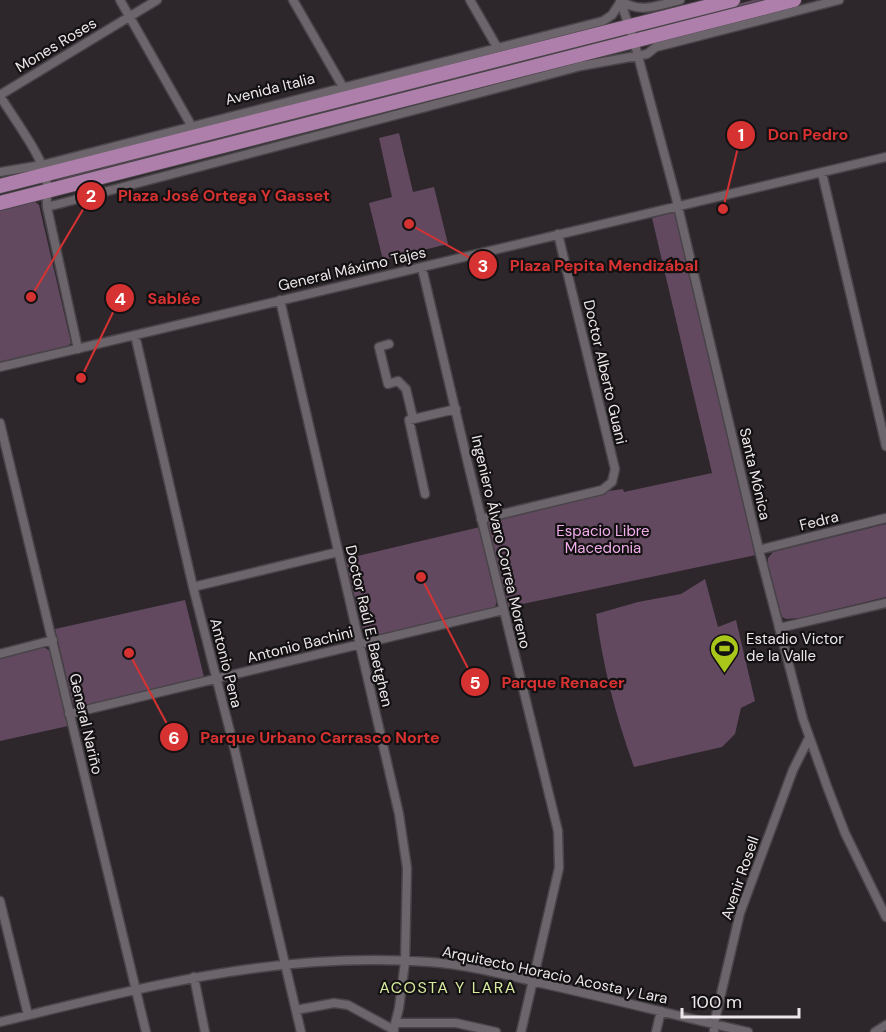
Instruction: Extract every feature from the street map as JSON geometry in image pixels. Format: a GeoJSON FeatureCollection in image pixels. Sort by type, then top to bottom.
{"type":"FeatureCollection","features":[{"type":"Feature","properties":{"kind":"main road","name":"Avenida Italia"},"geometry":{"type":"LineString","coordinates":[[0,186],[18,181],[44,169],[571,34],[623,28],[683,6],[733,0]]}},
{"type":"Feature","properties":{"kind":"main road"},"geometry":{"type":"LineString","coordinates":[[0,203],[390,110],[580,61],[634,41],[794,0]]}},
{"type":"Feature","properties":{"kind":"main road"},"geometry":{"type":"LineString","coordinates":[[634,41],[642,32],[683,6]]}},
{"type":"Feature","properties":{"kind":"main road"},"geometry":{"type":"LineString","coordinates":[[580,61],[584,50],[620,36],[623,28]]}},
{"type":"Feature","properties":{"kind":"street"},"geometry":{"type":"LineString","coordinates":[[120,0],[191,125]]}},
{"type":"Feature","properties":{"kind":"street","name":"Mones Roses"},"geometry":{"type":"LineString","coordinates":[[0,96],[157,0]]}},
{"type":"Feature","properties":{"kind":"street"},"geometry":{"type":"LineString","coordinates":[[293,0],[343,87]]}},
{"type":"Feature","properties":{"kind":"street"},"geometry":{"type":"LineString","coordinates":[[470,0],[497,47]]}},
{"type":"Feature","properties":{"kind":"street"},"geometry":{"type":"LineString","coordinates":[[571,34],[580,61],[626,59],[647,54],[656,47],[839,0]]}},
{"type":"Feature","properties":{"kind":"street","name":"Avenida Italia"},"geometry":{"type":"LineString","coordinates":[[571,34],[608,19],[620,1],[631,8],[639,9],[683,6]]}},
{"type":"Feature","properties":{"kind":"street","name":"Santa Mónica"},"geometry":{"type":"LineString","coordinates":[[620,1],[623,28],[634,41],[639,57],[678,205],[759,550],[809,738],[845,832],[886,917]]}},
{"type":"Feature","properties":{"kind":"street"},"geometry":{"type":"LineString","coordinates":[[683,6],[692,27]]}},
{"type":"Feature","properties":{"kind":"street","name":"Avenida Italia"},"geometry":{"type":"LineString","coordinates":[[0,172],[44,169],[191,125],[497,47],[548,40]]}},
{"type":"Feature","properties":{"kind":"street"},"geometry":{"type":"LineString","coordinates":[[0,96],[44,169],[48,191],[46,207],[78,349]]}},
{"type":"Feature","properties":{"kind":"street"},"geometry":{"type":"LineString","coordinates":[[46,207],[390,110]]}},
{"type":"Feature","properties":{"kind":"street","name":"General Máximo Tajes"},"geometry":{"type":"LineString","coordinates":[[0,367],[886,157]]}},
{"type":"Feature","properties":{"kind":"street"},"geometry":{"type":"LineString","coordinates":[[822,172],[886,446]]}},
{"type":"Feature","properties":{"kind":"street"},"geometry":{"type":"LineString","coordinates":[[18,181],[22,197]]}},
{"type":"Feature","properties":{"kind":"street","name":"Doctor Alberto Guani"},"geometry":{"type":"LineString","coordinates":[[481,519],[602,490],[612,482],[615,469],[558,234]]}},
{"type":"Feature","properties":{"kind":"street","name":"Ingeniero Álvaro Correa Moreno"},"geometry":{"type":"LineString","coordinates":[[423,268],[560,847],[559,868],[521,1032]]}},
{"type":"Feature","properties":{"kind":"street","name":"Doctor Raúl E. Baetghen"},"geometry":{"type":"LineString","coordinates":[[280,300],[406,852],[405,962],[394,1028]]}},
{"type":"Feature","properties":{"kind":"street","name":"Antonio Pena"},"geometry":{"type":"LineString","coordinates":[[135,335],[193,587],[234,747],[301,1032]]}},
{"type":"Feature","properties":{"kind":"street"},"geometry":{"type":"LineString","coordinates":[[389,345],[379,347],[388,384],[398,381],[406,389],[413,418]]}},
{"type":"Feature","properties":{"kind":"street"},"geometry":{"type":"LineString","coordinates":[[425,494],[409,420],[456,409]]}},
{"type":"Feature","properties":{"kind":"street","name":"General Nariño"},"geometry":{"type":"LineString","coordinates":[[0,423],[146,1032]]}},
{"type":"Feature","properties":{"kind":"street","name":"Fedra"},"geometry":{"type":"LineString","coordinates":[[759,550],[886,518]]}},
{"type":"Feature","properties":{"kind":"street"},"geometry":{"type":"LineString","coordinates":[[193,587],[338,552]]}},
{"type":"Feature","properties":{"kind":"street"},"geometry":{"type":"LineString","coordinates":[[779,628],[886,603]]}},
{"type":"Feature","properties":{"kind":"street","name":"Antonio Bachini"},"geometry":{"type":"LineString","coordinates":[[69,714],[503,610]]}},
{"type":"Feature","properties":{"kind":"street"},"geometry":{"type":"LineString","coordinates":[[0,654],[53,640]]}},
{"type":"Feature","properties":{"kind":"street","name":"Avenir Rosell"},"geometry":{"type":"LineString","coordinates":[[714,1028],[740,913],[793,770],[809,738]]}},
{"type":"Feature","properties":{"kind":"street"},"geometry":{"type":"LineString","coordinates":[[0,901],[28,1015]]}},
{"type":"Feature","properties":{"kind":"street","name":"Arquitecto Horacio Acosta y Lara"},"geometry":{"type":"LineString","coordinates":[[0,1022],[194,977],[285,963],[372,960],[456,965],[661,1011],[714,1028],[748,1032]]}},
{"type":"Feature","properties":{"kind":"street"},"geometry":{"type":"LineString","coordinates":[[194,977],[205,1032]]}},
{"type":"Feature","properties":{"kind":"street"},"geometry":{"type":"LineString","coordinates":[[296,1010],[334,1003],[348,1005],[394,1028],[456,1023],[496,1032]]}},
{"type":"Feature","properties":{"kind":"street"},"geometry":{"type":"LineString","coordinates":[[656,1032],[661,1011]]}},
{"type":"Feature","properties":{"kind":"street"},"geometry":{"type":"LineString","coordinates":[[875,1032],[886,1026]]}},
{"type":"Feature","properties":{"kind":"green space"},"geometry":{"type":"Polygon","coordinates":[[[753,0],[782,0],[696,21],[694,18],[696,15],[753,0]]]}},
{"type":"Feature","properties":{"kind":"green space"},"geometry":{"type":"Polygon","coordinates":[[[572,48],[573,51],[56,182],[58,177],[572,48]]]}},
{"type":"Feature","properties":{"kind":"green space"},"geometry":{"type":"Polygon","coordinates":[[[399,133],[413,192],[434,187],[448,244],[383,260],[369,203],[392,197],[379,138],[399,133]]]}},
{"type":"Feature","properties":{"kind":"green space"},"geometry":{"type":"Polygon","coordinates":[[[33,200],[39,205],[71,343],[66,348],[0,363],[0,208],[33,200]]]}},
{"type":"Feature","properties":{"kind":"green space","name":"Espacio Libre Macedonia"},"geometry":{"type":"Polygon","coordinates":[[[676,212],[756,555],[508,607],[488,521],[602,492],[623,489],[624,492],[712,473],[652,218],[676,212]]]}},
{"type":"Feature","properties":{"kind":"green space"},"geometry":{"type":"Polygon","coordinates":[[[886,524],[886,597],[800,618],[782,617],[768,564],[768,558],[773,552],[886,524]]]}},
{"type":"Feature","properties":{"kind":"green space"},"geometry":{"type":"Polygon","coordinates":[[[480,527],[497,599],[495,608],[369,639],[365,637],[345,559],[480,527]]]}},
{"type":"Feature","properties":{"kind":"green space"},"geometry":{"type":"Polygon","coordinates":[[[705,579],[718,627],[736,620],[755,701],[741,708],[735,734],[722,747],[634,767],[611,692],[596,614],[638,602],[681,594],[705,579]]]}},
{"type":"Feature","properties":{"kind":"green space"},"geometry":{"type":"Polygon","coordinates":[[[185,600],[204,677],[85,708],[75,705],[55,629],[185,600]]]}},
{"type":"Feature","properties":{"kind":"green space"},"geometry":{"type":"Polygon","coordinates":[[[44,647],[53,656],[68,726],[0,741],[0,657],[44,647]]]}},
{"type":"Feature","properties":{"kind":"place","name":"Don Pedro"},"geometry":{"type":"Point","coordinates":[723,209]}},
{"type":"Feature","properties":{"kind":"place","name":"Plaza Pepita Mendizábal"},"geometry":{"type":"Point","coordinates":[409,224]}},
{"type":"Feature","properties":{"kind":"place","name":"Plaza José Ortega Y Gasset"},"geometry":{"type":"Point","coordinates":[31,297]}},
{"type":"Feature","properties":{"kind":"place","name":"Sablée"},"geometry":{"type":"Point","coordinates":[81,378]}},
{"type":"Feature","properties":{"kind":"place","name":"Parque Renacer"},"geometry":{"type":"Point","coordinates":[421,577]}},
{"type":"Feature","properties":{"kind":"place","name":"Parque Urbano Carrasco Norte"},"geometry":{"type":"Point","coordinates":[129,653]}},
{"type":"Feature","properties":{"kind":"place","name":"Estadio Victor de la Valle"},"geometry":{"type":"Point","coordinates":[725,674]}},
{"type":"Feature","properties":{"kind":"district","name":"ACOSTA Y LARA"},"geometry":{"type":"Point","coordinates":[448,987]}}]}
